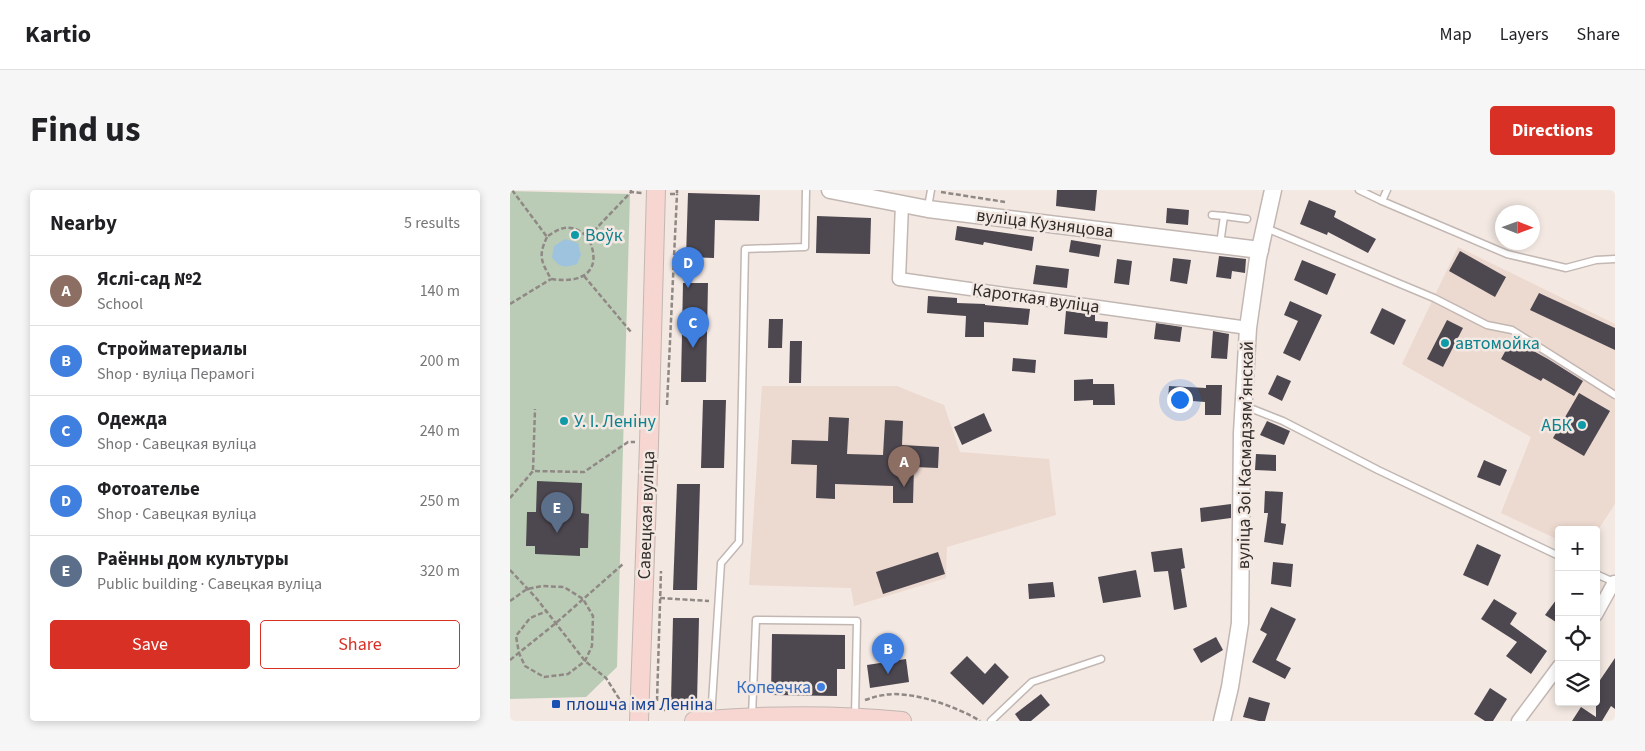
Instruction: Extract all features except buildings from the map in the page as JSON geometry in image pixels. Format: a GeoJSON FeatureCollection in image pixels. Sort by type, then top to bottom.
{"type":"FeatureCollection","features":[{"type":"Feature","properties":{"kind":"main road","name":"Савецкая вуліца"},"geometry":{"type":"LineString","coordinates":[[639,721],[656,190]]}},
{"type":"Feature","properties":{"kind":"main road"},"geometry":{"type":"LineString","coordinates":[[703,720],[854,717],[902,721]]}},
{"type":"Feature","properties":{"kind":"street","name":"вуліца Кузняцова"},"geometry":{"type":"LineString","coordinates":[[830,190],[928,208],[1260,250]]}},
{"type":"Feature","properties":{"kind":"street","name":"вуліца Зоі Касмадзямʼянскай"},"geometry":{"type":"LineString","coordinates":[[1222,721],[1230,687],[1240,623],[1242,433],[1248,328],[1260,250],[1273,190]]}},
{"type":"Feature","properties":{"kind":"street","name":"Кароткая вуліца"},"geometry":{"type":"LineString","coordinates":[[902,204],[899,279],[1248,328]]}},
{"type":"Feature","properties":{"kind":"street"},"geometry":{"type":"LineString","coordinates":[[1600,608],[1614,582]]}},
{"type":"Feature","properties":{"kind":"street"},"geometry":{"type":"LineString","coordinates":[[1518,721],[1555,671]]}},
{"type":"Feature","properties":{"kind":"lane"},"geometry":{"type":"LineString","coordinates":[[703,720],[718,602],[720,563],[739,542],[745,249],[805,247],[806,190]]}},
{"type":"Feature","properties":{"kind":"lane"},"geometry":{"type":"LineString","coordinates":[[928,208],[931,190]]}},
{"type":"Feature","properties":{"kind":"lane"},"geometry":{"type":"LineString","coordinates":[[1358,190],[1507,254],[1566,268],[1596,260],[1615,259]]}},
{"type":"Feature","properties":{"kind":"lane"},"geometry":{"type":"LineString","coordinates":[[1382,201],[1387,190]]}},
{"type":"Feature","properties":{"kind":"lane"},"geometry":{"type":"LineString","coordinates":[[1212,215],[1247,219]]}},
{"type":"Feature","properties":{"kind":"lane"},"geometry":{"type":"LineString","coordinates":[[1220,245],[1224,216]]}},
{"type":"Feature","properties":{"kind":"lane"},"geometry":{"type":"LineString","coordinates":[[1265,228],[1434,298],[1487,325],[1512,330],[1615,394]]}},
{"type":"Feature","properties":{"kind":"lane"},"geometry":{"type":"LineString","coordinates":[[1244,406],[1283,421],[1378,470],[1555,554]]}},
{"type":"Feature","properties":{"kind":"lane"},"geometry":{"type":"LineString","coordinates":[[1600,576],[1614,582]]}},
{"type":"Feature","properties":{"kind":"lane"},"geometry":{"type":"LineString","coordinates":[[745,719],[756,620],[857,621],[854,717]]}},
{"type":"Feature","properties":{"kind":"lane"},"geometry":{"type":"LineString","coordinates":[[991,721],[1032,682],[1101,658]]}},
{"type":"Feature","properties":{"kind":"path"},"geometry":{"type":"LineString","coordinates":[[512,190],[547,237]]}},
{"type":"Feature","properties":{"kind":"path"},"geometry":{"type":"LineString","coordinates":[[588,237],[631,192]]}},
{"type":"Feature","properties":{"kind":"path"},"geometry":{"type":"LineString","coordinates":[[510,304],[551,279],[564,281],[584,276],[594,260],[594,249],[588,237],[580,230],[570,227],[559,228],[547,237],[540,251],[542,262],[551,279]]}},
{"type":"Feature","properties":{"kind":"path"},"geometry":{"type":"LineString","coordinates":[[584,276],[631,332]]}},
{"type":"Feature","properties":{"kind":"path"},"geometry":{"type":"LineString","coordinates":[[510,498],[533,470],[535,409]]}},
{"type":"Feature","properties":{"kind":"path"},"geometry":{"type":"LineString","coordinates":[[533,470],[584,472],[628,442]]}},
{"type":"Feature","properties":{"kind":"path"},"geometry":{"type":"LineString","coordinates":[[510,660],[623,564]]}},
{"type":"Feature","properties":{"kind":"path"},"geometry":{"type":"LineString","coordinates":[[510,570],[547,611],[585,661],[606,678],[620,700]]}},
{"type":"Feature","properties":{"kind":"path"},"geometry":{"type":"LineString","coordinates":[[510,600],[527,589],[542,586],[564,587],[582,599],[593,616],[592,646],[585,661],[568,674],[544,677],[524,666],[519,653],[516,636],[530,618],[547,611]]}},
{"type":"Feature","properties":{"kind":"path"},"geometry":{"type":"LineString","coordinates":[[660,598],[718,602]]}},
{"type":"Feature","properties":{"kind":"shaded area"},"geometry":{"type":"Polygon","coordinates":[[[1458,247],[1615,324],[1615,504],[1600,527],[1555,526],[1555,538],[1501,513],[1531,437],[1402,364],[1458,247]]]}},
{"type":"Feature","properties":{"kind":"shaded area"},"geometry":{"type":"Polygon","coordinates":[[[762,386],[897,386],[944,405],[960,452],[1049,459],[1056,515],[947,547],[946,578],[854,606],[851,588],[749,585],[762,386]]]}},
{"type":"Feature","properties":{"kind":"green space"},"geometry":{"type":"Polygon","coordinates":[[[510,191],[630,194],[617,667],[586,697],[510,699],[510,191]]]}},
{"type":"Feature","properties":{"kind":"water"},"geometry":{"type":"Polygon","coordinates":[[[565,239],[578,243],[581,255],[577,264],[563,266],[552,257],[554,246],[565,239]]]}},
{"type":"Feature","properties":{"kind":"place","name":"Воўк"},"geometry":{"type":"Point","coordinates":[575,235]}},
{"type":"Feature","properties":{"kind":"place","name":"Фотоателье"},"geometry":{"type":"Point","coordinates":[688,288]}},
{"type":"Feature","properties":{"kind":"place","name":"автомойка"},"geometry":{"type":"Point","coordinates":[1445,343]}},
{"type":"Feature","properties":{"kind":"place","name":"Одежда"},"geometry":{"type":"Point","coordinates":[693,348]}},
{"type":"Feature","properties":{"kind":"place","name":"У. І. Леніну"},"geometry":{"type":"Point","coordinates":[564,421]}},
{"type":"Feature","properties":{"kind":"place","name":"АБК"},"geometry":{"type":"Point","coordinates":[1582,425]}},
{"type":"Feature","properties":{"kind":"place","name":"Яслі-сад №2"},"geometry":{"type":"Point","coordinates":[904,487]}},
{"type":"Feature","properties":{"kind":"place","name":"Раённы дом культуры"},"geometry":{"type":"Point","coordinates":[557,533]}},
{"type":"Feature","properties":{"kind":"place","name":"Стройматериалы"},"geometry":{"type":"Point","coordinates":[888,674]}},
{"type":"Feature","properties":{"kind":"place","name":"Копеечка"},"geometry":{"type":"Point","coordinates":[821,687]}},
{"type":"Feature","properties":{"kind":"place","name":"плошча імя Леніна"},"geometry":{"type":"Point","coordinates":[556,704]}}]}
